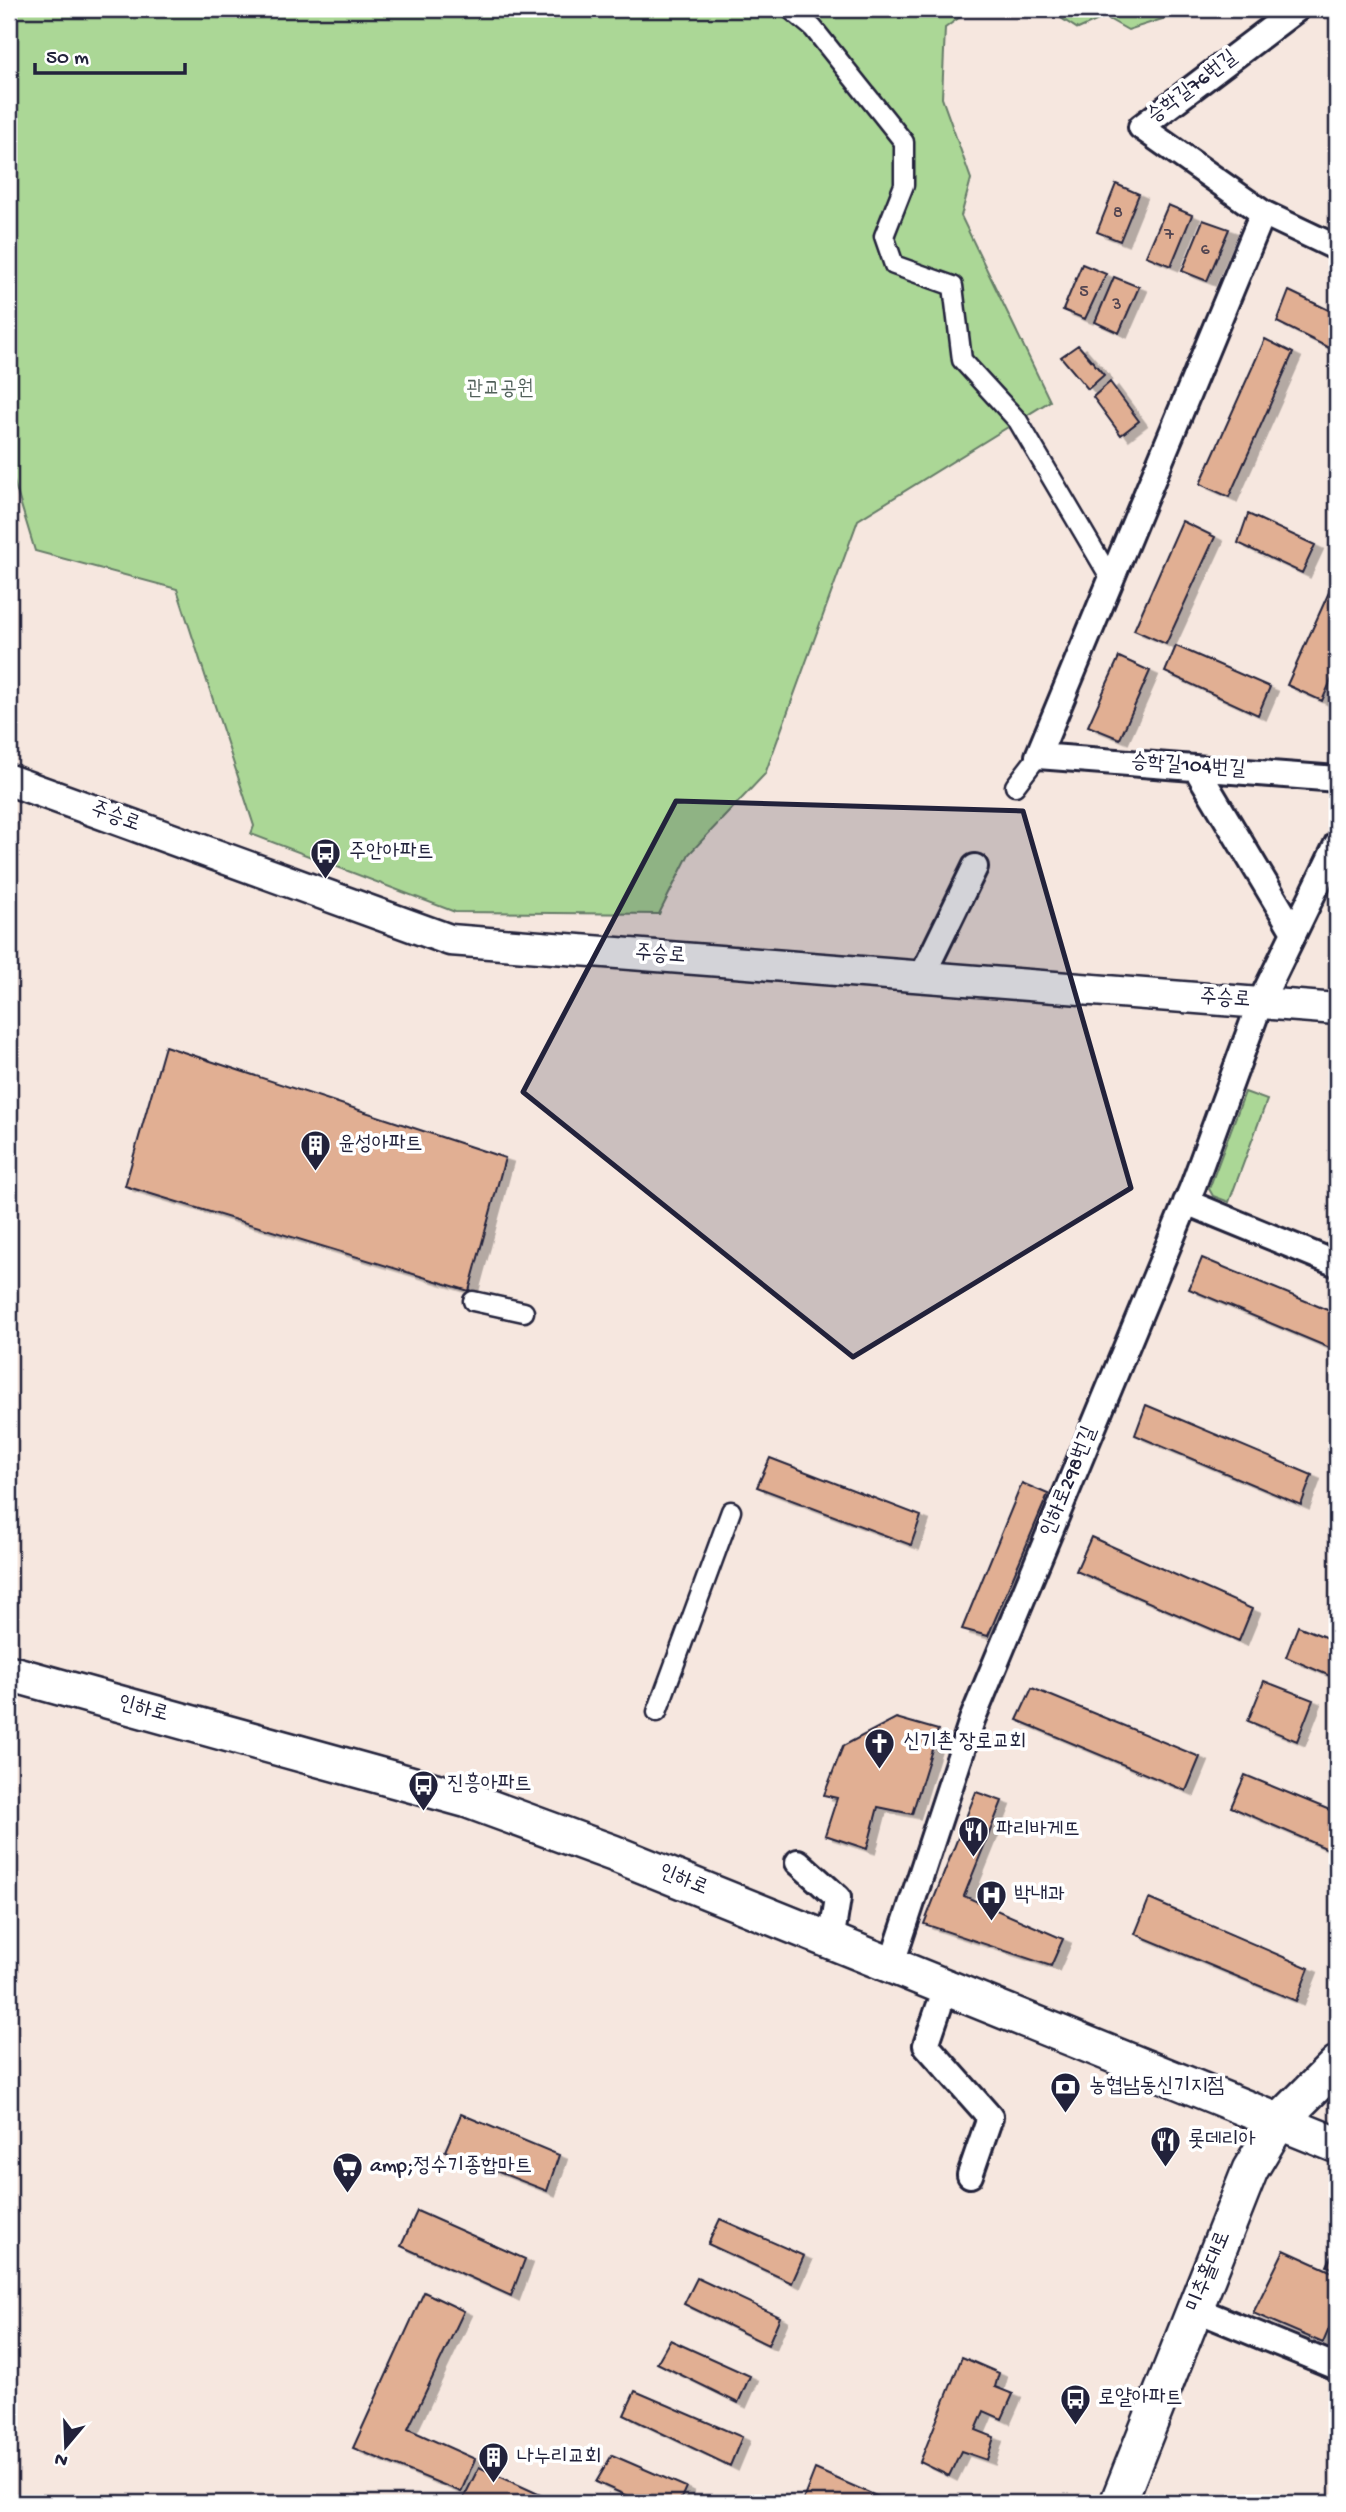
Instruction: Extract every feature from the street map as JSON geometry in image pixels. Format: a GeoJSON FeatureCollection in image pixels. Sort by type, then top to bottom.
{"type":"FeatureCollection","features":[{"type":"Feature","properties":{"kind":"main road","name":"인하로"},"geometry":{"type":"LineString","coordinates":[[9,1673],[468,1800],[612,1853],[1337,2145]]}},
{"type":"Feature","properties":{"kind":"main road","name":"미추홀대로"},"geometry":{"type":"LineString","coordinates":[[1118,2503],[1250,2170],[1278,2123],[1337,2064]]}},
{"type":"Feature","properties":{"kind":"street"},"geometry":{"type":"LineString","coordinates":[[790,9],[813,28],[904,142],[904,186],[884,236],[894,265],[953,286],[962,360],[1018,421],[1111,579]]}},
{"type":"Feature","properties":{"kind":"street","name":"승학길76번길"},"geometry":{"type":"LineString","coordinates":[[1297,9],[1141,127],[1263,213],[1337,248]]}},
{"type":"Feature","properties":{"kind":"street"},"geometry":{"type":"LineString","coordinates":[[1015,786],[1038,756],[1263,213]]}},
{"type":"Feature","properties":{"kind":"street","name":"승학길104번길"},"geometry":{"type":"LineString","coordinates":[[1038,756],[1337,779]]}},
{"type":"Feature","properties":{"kind":"street"},"geometry":{"type":"LineString","coordinates":[[1196,768],[1294,932]]}},
{"type":"Feature","properties":{"kind":"street","name":"주승로"},"geometry":{"type":"LineString","coordinates":[[9,780],[450,940],[1337,1009]]}},
{"type":"Feature","properties":{"kind":"street","name":"인하로298번길"},"geometry":{"type":"LineString","coordinates":[[891,1966],[972,1720],[1186,1202],[1260,1003],[1337,844]]}},
{"type":"Feature","properties":{"kind":"street"},"geometry":{"type":"LineString","coordinates":[[922,976],[975,867]]}},
{"type":"Feature","properties":{"kind":"street"},"geometry":{"type":"LineString","coordinates":[[1186,1202],[1337,1264]]}},
{"type":"Feature","properties":{"kind":"street"},"geometry":{"type":"LineString","coordinates":[[473,1301],[524,1312]]}},
{"type":"Feature","properties":{"kind":"street"},"geometry":{"type":"LineString","coordinates":[[657,1712],[731,1511]]}},
{"type":"Feature","properties":{"kind":"street"},"geometry":{"type":"LineString","coordinates":[[798,1862],[838,1898],[831,1942]]}},
{"type":"Feature","properties":{"kind":"street"},"geometry":{"type":"LineString","coordinates":[[939,2007],[926,2045],[990,2117],[970,2175]]}},
{"type":"Feature","properties":{"kind":"street"},"geometry":{"type":"LineString","coordinates":[[1195,2309],[1337,2367]]}},
{"type":"Feature","properties":{"kind":"highlighted area"},"geometry":{"type":"Polygon","coordinates":[[[676,801],[1023,811],[1131,1188],[853,1357],[523,1092],[676,801]]]}},
{"type":"Feature","properties":{"kind":"green space","name":"관교공원"},"geometry":{"type":"Polygon","coordinates":[[[9,9],[971,9],[945,28],[942,98],[971,179],[961,216],[1050,401],[858,520],[765,774],[689,854],[659,914],[455,912],[251,834],[254,826],[177,589],[35,551],[9,465],[9,9]]]}},
{"type":"Feature","properties":{"kind":"green space"},"geometry":{"type":"Polygon","coordinates":[[[1047,9],[1194,9],[1128,30],[1105,17],[1078,29],[1047,9]]]}},
{"type":"Feature","properties":{"kind":"green space"},"geometry":{"type":"Polygon","coordinates":[[[1245,1092],[1267,1100],[1229,1202],[1213,1196],[1209,1189],[1245,1092]]]}},
{"type":"Feature","properties":{"kind":"building"},"geometry":{"type":"Polygon","coordinates":[[[1116,184],[1139,194],[1120,241],[1097,232],[1116,184]]]}},
{"type":"Feature","properties":{"kind":"building"},"geometry":{"type":"Polygon","coordinates":[[[1168,205],[1192,215],[1171,266],[1146,256],[1168,205]]]}},
{"type":"Feature","properties":{"kind":"building"},"geometry":{"type":"Polygon","coordinates":[[[1203,220],[1229,229],[1207,281],[1182,271],[1203,220]]]}},
{"type":"Feature","properties":{"kind":"building"},"geometry":{"type":"Polygon","coordinates":[[[1082,264],[1106,274],[1085,319],[1063,310],[1082,264]]]}},
{"type":"Feature","properties":{"kind":"building"},"geometry":{"type":"Polygon","coordinates":[[[1114,277],[1139,287],[1119,333],[1095,322],[1114,277]]]}},
{"type":"Feature","properties":{"kind":"building"},"geometry":{"type":"Polygon","coordinates":[[[1289,291],[1337,314],[1337,352],[1277,322],[1289,291]]]}},
{"type":"Feature","properties":{"kind":"building"},"geometry":{"type":"Polygon","coordinates":[[[1265,339],[1293,353],[1229,497],[1200,484],[1265,339]]]}},
{"type":"Feature","properties":{"kind":"building"},"geometry":{"type":"Polygon","coordinates":[[[1078,345],[1104,375],[1088,389],[1061,357],[1078,345]]]}},
{"type":"Feature","properties":{"kind":"building"},"geometry":{"type":"Polygon","coordinates":[[[1110,382],[1139,421],[1121,435],[1093,397],[1110,382]]]}},
{"type":"Feature","properties":{"kind":"building"},"geometry":{"type":"Polygon","coordinates":[[[1248,514],[1315,545],[1302,573],[1238,543],[1248,514]]]}},
{"type":"Feature","properties":{"kind":"building"},"geometry":{"type":"Polygon","coordinates":[[[1182,521],[1215,537],[1166,644],[1134,630],[1182,521]]]}},
{"type":"Feature","properties":{"kind":"building"},"geometry":{"type":"Polygon","coordinates":[[[1330,590],[1337,594],[1337,667],[1322,701],[1287,685],[1330,590]]]}},
{"type":"Feature","properties":{"kind":"building"},"geometry":{"type":"Polygon","coordinates":[[[1176,646],[1270,687],[1258,715],[1165,672],[1176,646]]]}},
{"type":"Feature","properties":{"kind":"building"},"geometry":{"type":"Polygon","coordinates":[[[1119,657],[1150,671],[1120,739],[1088,726],[1119,657]]]}},
{"type":"Feature","properties":{"kind":"building","name":"윤성아파트"},"geometry":{"type":"Polygon","coordinates":[[[165,1046],[505,1158],[469,1291],[125,1186],[165,1046]]]}},
{"type":"Feature","properties":{"kind":"building"},"geometry":{"type":"Polygon","coordinates":[[[1202,1258],[1337,1314],[1337,1351],[1189,1289],[1202,1258]]]}},
{"type":"Feature","properties":{"kind":"building"},"geometry":{"type":"Polygon","coordinates":[[[1146,1405],[1312,1475],[1301,1505],[1135,1435],[1146,1405]]]}},
{"type":"Feature","properties":{"kind":"building"},"geometry":{"type":"Polygon","coordinates":[[[770,1458],[921,1516],[911,1545],[757,1487],[770,1458]]]}},
{"type":"Feature","properties":{"kind":"building"},"geometry":{"type":"Polygon","coordinates":[[[1022,1483],[1048,1494],[988,1636],[962,1629],[1022,1483]]]}},
{"type":"Feature","properties":{"kind":"building"},"geometry":{"type":"Polygon","coordinates":[[[1091,1537],[1252,1609],[1239,1641],[1076,1571],[1091,1537]]]}},
{"type":"Feature","properties":{"kind":"building"},"geometry":{"type":"Polygon","coordinates":[[[1298,1626],[1337,1642],[1337,1679],[1286,1657],[1298,1626]]]}},
{"type":"Feature","properties":{"kind":"building"},"geometry":{"type":"Polygon","coordinates":[[[1264,1681],[1313,1700],[1297,1741],[1248,1721],[1264,1681]]]}},
{"type":"Feature","properties":{"kind":"building"},"geometry":{"type":"Polygon","coordinates":[[[1032,1688],[1200,1757],[1186,1791],[1017,1720],[1032,1688]]]}},
{"type":"Feature","properties":{"kind":"building","name":"신기촌 장로교회"},"geometry":{"type":"Polygon","coordinates":[[[896,1718],[938,1730],[912,1814],[878,1807],[867,1849],[825,1835],[837,1798],[824,1795],[843,1746],[896,1718]]]}},
{"type":"Feature","properties":{"kind":"building"},"geometry":{"type":"Polygon","coordinates":[[[1245,1775],[1337,1813],[1337,1853],[1231,1807],[1245,1775]]]}},
{"type":"Feature","properties":{"kind":"building"},"geometry":{"type":"Polygon","coordinates":[[[976,1792],[1002,1801],[964,1896],[1063,1939],[1051,1966],[924,1924],[976,1792]]]}},
{"type":"Feature","properties":{"kind":"building"},"geometry":{"type":"Polygon","coordinates":[[[1149,1899],[1309,1968],[1296,2001],[1135,1934],[1149,1899]]]}},
{"type":"Feature","properties":{"kind":"building"},"geometry":{"type":"Polygon","coordinates":[[[461,2114],[559,2155],[547,2191],[445,2151],[461,2114]]]}},
{"type":"Feature","properties":{"kind":"building"},"geometry":{"type":"Polygon","coordinates":[[[417,2211],[525,2259],[511,2296],[401,2246],[417,2211]]]}},
{"type":"Feature","properties":{"kind":"building"},"geometry":{"type":"Polygon","coordinates":[[[720,2219],[804,2256],[792,2283],[708,2244],[720,2219]]]}},
{"type":"Feature","properties":{"kind":"building"},"geometry":{"type":"Polygon","coordinates":[[[1337,2245],[1337,2270],[1327,2266],[1337,2245]]]}},
{"type":"Feature","properties":{"kind":"building"},"geometry":{"type":"Polygon","coordinates":[[[1284,2250],[1337,2274],[1337,2310],[1323,2343],[1253,2313],[1284,2250]]]}},
{"type":"Feature","properties":{"kind":"building"},"geometry":{"type":"Polygon","coordinates":[[[697,2278],[780,2317],[768,2345],[684,2304],[697,2278]]]}},
{"type":"Feature","properties":{"kind":"building"},"geometry":{"type":"Polygon","coordinates":[[[424,2292],[464,2311],[408,2429],[475,2459],[461,2492],[353,2448],[424,2292]]]}},
{"type":"Feature","properties":{"kind":"building"},"geometry":{"type":"Polygon","coordinates":[[[670,2340],[750,2376],[738,2403],[657,2363],[670,2340]]]}},
{"type":"Feature","properties":{"kind":"building"},"geometry":{"type":"Polygon","coordinates":[[[962,2357],[999,2373],[995,2387],[1013,2394],[1002,2419],[984,2411],[976,2430],[994,2437],[987,2460],[961,2451],[949,2476],[920,2462],[962,2357]]]}},
{"type":"Feature","properties":{"kind":"building"},"geometry":{"type":"Polygon","coordinates":[[[635,2391],[742,2437],[730,2466],[624,2415],[635,2391]]]}},
{"type":"Feature","properties":{"kind":"building"},"geometry":{"type":"Polygon","coordinates":[[[612,2455],[686,2487],[679,2503],[643,2503],[596,2482],[612,2455]]]}},
{"type":"Feature","properties":{"kind":"building","name":"나누리교회"},"geometry":{"type":"Polygon","coordinates":[[[479,2467],[558,2503],[461,2503],[479,2467]]]}},
{"type":"Feature","properties":{"kind":"building"},"geometry":{"type":"Polygon","coordinates":[[[815,2469],[892,2503],[811,2503],[803,2500],[815,2469]]]}},
{"type":"Feature","properties":{"kind":"place","name":"주안아파트"},"geometry":{"type":"Point","coordinates":[326,880]}},
{"type":"Feature","properties":{"kind":"place","name":"윤성아파트"},"geometry":{"type":"Point","coordinates":[315,1172]}},
{"type":"Feature","properties":{"kind":"place","name":"신기촌 장로교회"},"geometry":{"type":"Point","coordinates":[880,1770]}},
{"type":"Feature","properties":{"kind":"place","name":"진흥아파트"},"geometry":{"type":"Point","coordinates":[424,1812]}},
{"type":"Feature","properties":{"kind":"place","name":"파리바게뜨"},"geometry":{"type":"Point","coordinates":[973,1858]}},
{"type":"Feature","properties":{"kind":"place","name":"박내과"},"geometry":{"type":"Point","coordinates":[991,1923]}},
{"type":"Feature","properties":{"kind":"place","name":"농협남동신기지점"},"geometry":{"type":"Point","coordinates":[1066,2114]}},
{"type":"Feature","properties":{"kind":"place","name":"롯데리아"},"geometry":{"type":"Point","coordinates":[1165,2168]}},
{"type":"Feature","properties":{"kind":"place","name":"amp;정수기종합마트"},"geometry":{"type":"Point","coordinates":[347,2194]}},
{"type":"Feature","properties":{"kind":"place","name":"로얄아파트"},"geometry":{"type":"Point","coordinates":[1075,2426]}},
{"type":"Feature","properties":{"kind":"place","name":"나누리교회"},"geometry":{"type":"Point","coordinates":[494,2485]}}]}
